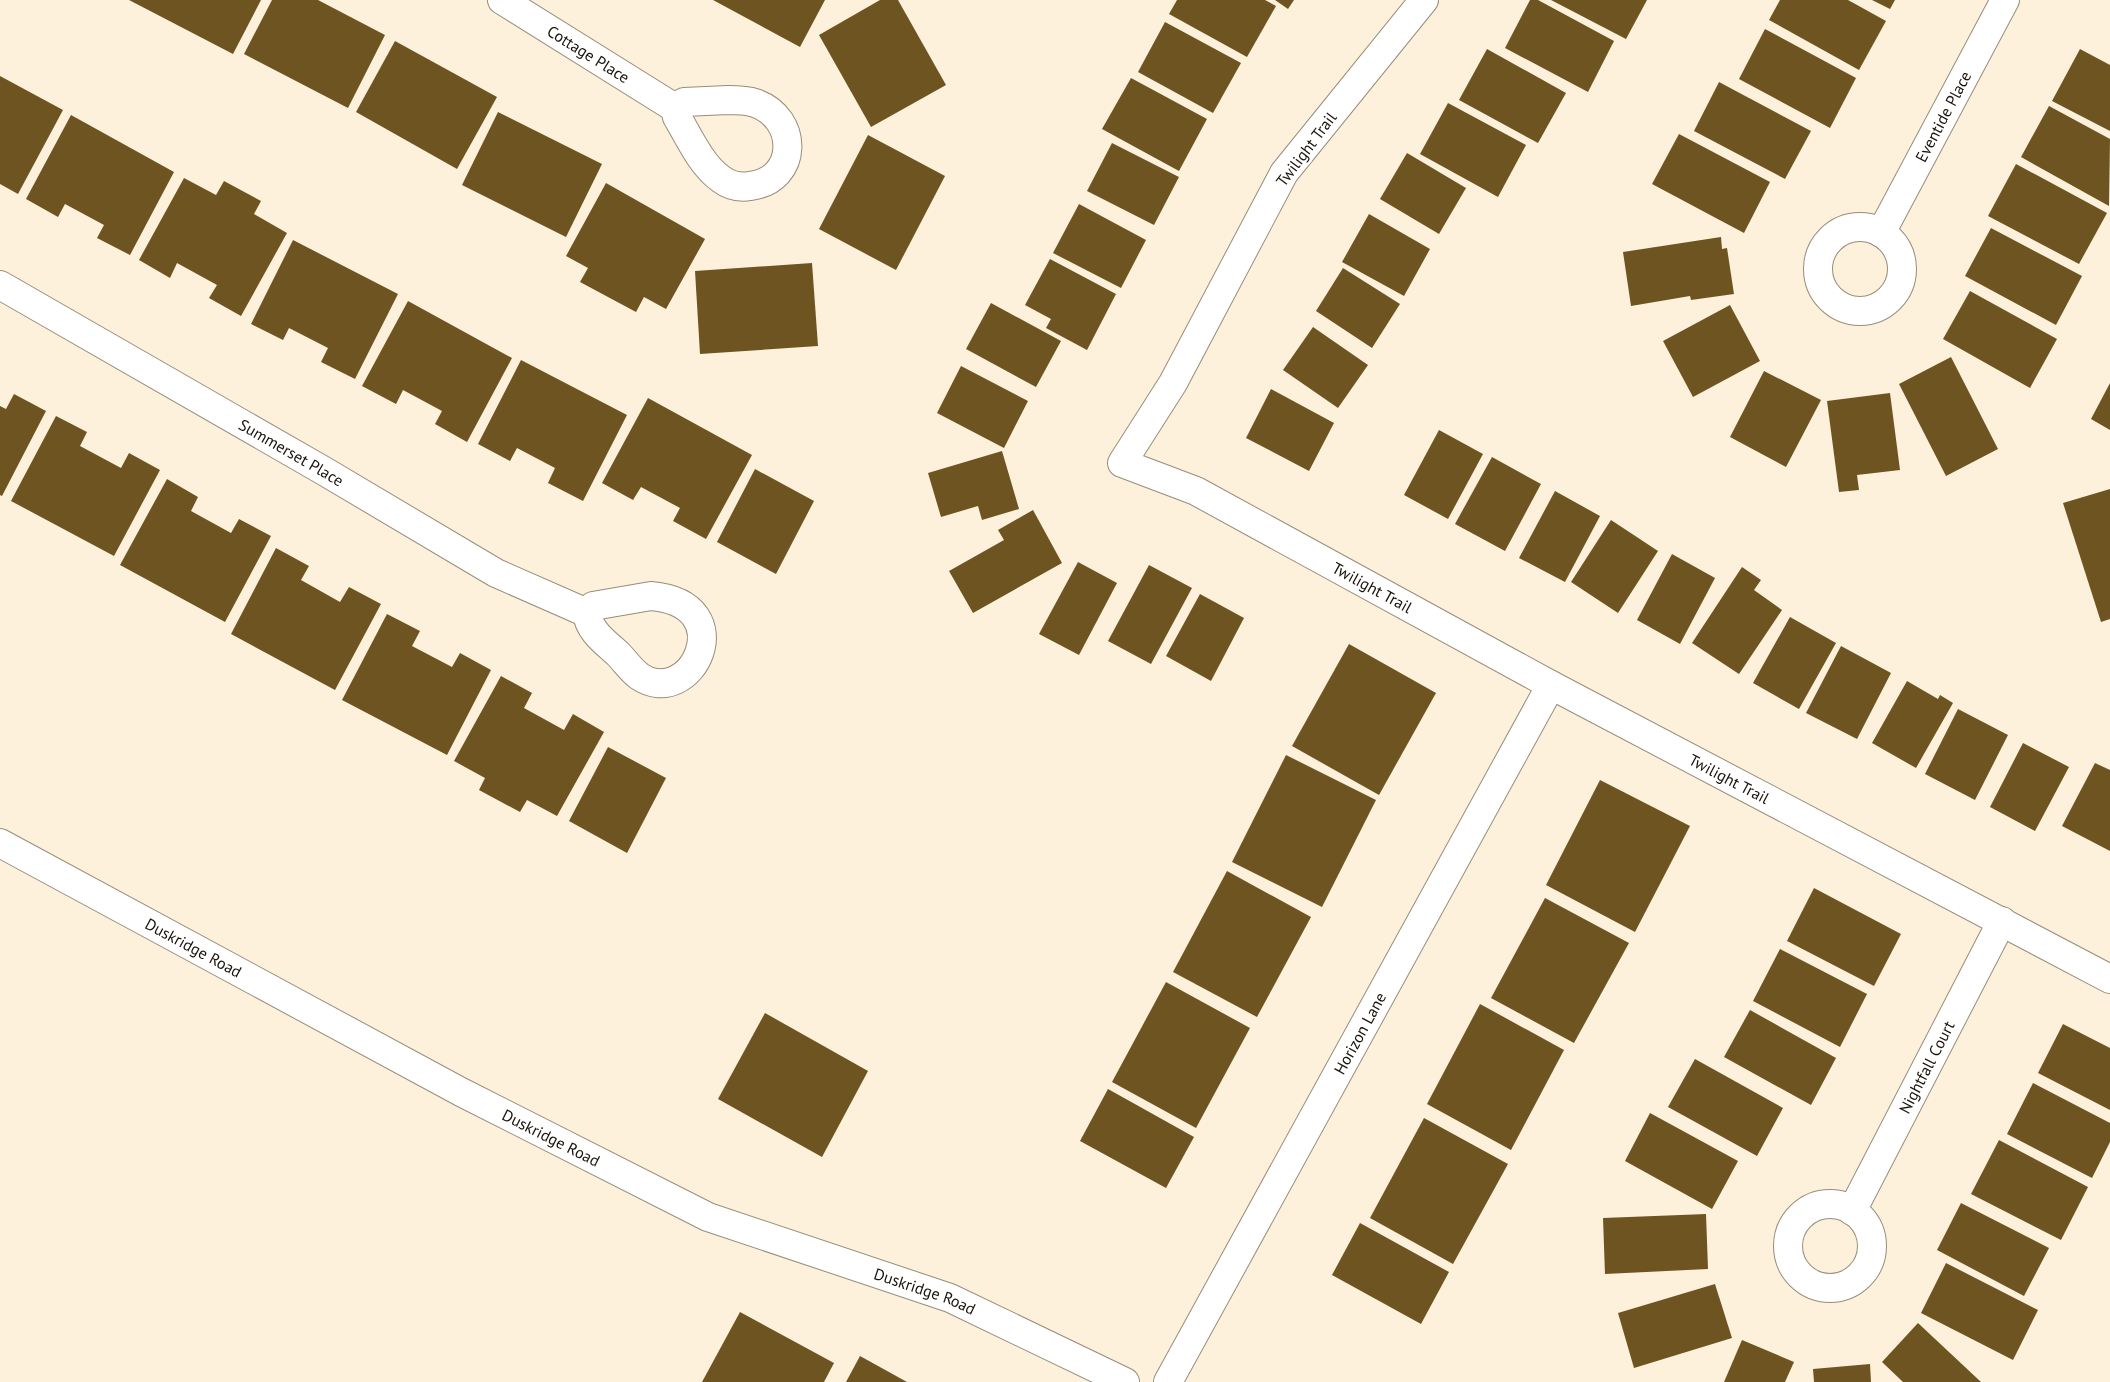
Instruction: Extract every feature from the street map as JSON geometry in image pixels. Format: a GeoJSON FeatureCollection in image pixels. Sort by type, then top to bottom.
{"type":"FeatureCollection","features":[{"type":"Feature","properties":{"kind":"street","name":"Cottage Place"},"geometry":{"type":"LineString","coordinates":[[502,0],[675,108]]}},
{"type":"Feature","properties":{"kind":"street","name":"Twilight Trail"},"geometry":{"type":"LineString","coordinates":[[1424,0],[1284,173],[1173,383],[1122,463],[1196,492],[1551,685],[2110,979]]}},
{"type":"Feature","properties":{"kind":"street","name":"Eventide Place"},"geometry":{"type":"LineString","coordinates":[[1881,233],[2005,0]]}},
{"type":"Feature","properties":{"kind":"street","name":"Summerset Place"},"geometry":{"type":"LineString","coordinates":[[0,285],[324,471],[496,573],[587,613]]}},
{"type":"Feature","properties":{"kind":"street","name":"Horizon Lane"},"geometry":{"type":"LineString","coordinates":[[1168,1382],[1551,685]]}},
{"type":"Feature","properties":{"kind":"street","name":"Duskridge Road"},"geometry":{"type":"LineString","coordinates":[[0,843],[461,1092],[708,1217],[950,1298],[1125,1382]]}},
{"type":"Feature","properties":{"kind":"street","name":"Nightfall Court"},"geometry":{"type":"LineString","coordinates":[[1852,1211],[1980,960],[2002,921]]}},
{"type":"Feature","properties":{"kind":"building"},"geometry":{"type":"Polygon","coordinates":[[[129,0],[261,0],[233,54],[129,0]]]}},
{"type":"Feature","properties":{"kind":"building"},"geometry":{"type":"Polygon","coordinates":[[[272,0],[318,0],[385,35],[348,108],[244,54],[272,0]]]}},
{"type":"Feature","properties":{"kind":"building"},"geometry":{"type":"Polygon","coordinates":[[[713,0],[825,0],[800,47],[713,0]]]}},
{"type":"Feature","properties":{"kind":"building"},"geometry":{"type":"Polygon","coordinates":[[[880,0],[898,0],[946,85],[871,127],[819,35],[880,0]]]}},
{"type":"Feature","properties":{"kind":"building"},"geometry":{"type":"Polygon","coordinates":[[[1177,0],[1265,0],[1276,6],[1247,57],[1169,14],[1177,0]]]}},
{"type":"Feature","properties":{"kind":"building"},"geometry":{"type":"Polygon","coordinates":[[[1275,0],[1294,0],[1288,9],[1275,0]]]}},
{"type":"Feature","properties":{"kind":"building"},"geometry":{"type":"Polygon","coordinates":[[[1530,0],[1538,0],[1614,41],[1588,92],[1505,48],[1530,0]]]}},
{"type":"Feature","properties":{"kind":"building"},"geometry":{"type":"Polygon","coordinates":[[[1551,0],[1647,0],[1626,39],[1551,0]]]}},
{"type":"Feature","properties":{"kind":"building"},"geometry":{"type":"Polygon","coordinates":[[[1780,0],[1848,0],[1886,21],[1859,70],[1769,20],[1780,0]]]}},
{"type":"Feature","properties":{"kind":"building"},"geometry":{"type":"Polygon","coordinates":[[[1872,0],[1895,0],[1890,9],[1872,0]]]}},
{"type":"Feature","properties":{"kind":"building"},"geometry":{"type":"Polygon","coordinates":[[[1165,22],[1241,63],[1213,113],[1138,72],[1165,22]]]}},
{"type":"Feature","properties":{"kind":"building"},"geometry":{"type":"Polygon","coordinates":[[[1765,29],[1856,78],[1830,128],[1739,79],[1765,29]]]}},
{"type":"Feature","properties":{"kind":"building"},"geometry":{"type":"Polygon","coordinates":[[[395,41],[497,97],[457,169],[356,112],[395,41]]]}},
{"type":"Feature","properties":{"kind":"building"},"geometry":{"type":"Polygon","coordinates":[[[1487,49],[1566,93],[1538,143],[1459,100],[1487,49]]]}},
{"type":"Feature","properties":{"kind":"building"},"geometry":{"type":"Polygon","coordinates":[[[2080,49],[2110,65],[2110,131],[2052,101],[2080,49]]]}},
{"type":"Feature","properties":{"kind":"building"},"geometry":{"type":"Polygon","coordinates":[[[0,76],[63,110],[18,194],[0,184],[0,76]]]}},
{"type":"Feature","properties":{"kind":"building"},"geometry":{"type":"Polygon","coordinates":[[[1131,78],[1207,119],[1179,171],[1102,129],[1131,78]]]}},
{"type":"Feature","properties":{"kind":"building"},"geometry":{"type":"Polygon","coordinates":[[[1719,82],[1811,131],[1785,179],[1694,131],[1719,82]]]}},
{"type":"Feature","properties":{"kind":"building"},"geometry":{"type":"Polygon","coordinates":[[[1448,103],[1526,145],[1498,197],[1420,154],[1448,103]]]}},
{"type":"Feature","properties":{"kind":"building"},"geometry":{"type":"Polygon","coordinates":[[[2049,106],[2110,139],[2109,206],[2021,157],[2049,106]]]}},
{"type":"Feature","properties":{"kind":"building"},"geometry":{"type":"Polygon","coordinates":[[[498,112],[602,164],[566,237],[462,185],[498,112]]]}},
{"type":"Feature","properties":{"kind":"building"},"geometry":{"type":"Polygon","coordinates":[[[71,115],[174,172],[130,255],[97,238],[104,225],[65,204],[58,217],[26,199],[71,115]]]}},
{"type":"Feature","properties":{"kind":"building"},"geometry":{"type":"Polygon","coordinates":[[[1679,134],[1770,182],[1744,233],[1652,184],[1679,134]]]}},
{"type":"Feature","properties":{"kind":"building"},"geometry":{"type":"Polygon","coordinates":[[[868,135],[945,176],[896,270],[819,229],[868,135]]]}},
{"type":"Feature","properties":{"kind":"building"},"geometry":{"type":"Polygon","coordinates":[[[1112,143],[1179,177],[1154,225],[1087,191],[1112,143]]]}},
{"type":"Feature","properties":{"kind":"building"},"geometry":{"type":"Polygon","coordinates":[[[1407,153],[1466,188],[1439,234],[1380,199],[1407,153]]]}},
{"type":"Feature","properties":{"kind":"building"},"geometry":{"type":"Polygon","coordinates":[[[2016,164],[2107,213],[2079,264],[1988,216],[2016,164]]]}},
{"type":"Feature","properties":{"kind":"building"},"geometry":{"type":"Polygon","coordinates":[[[184,178],[216,195],[224,181],[261,201],[254,214],[287,233],[241,316],[209,298],[217,285],[177,263],[170,278],[139,260],[184,178]]]}},
{"type":"Feature","properties":{"kind":"building"},"geometry":{"type":"Polygon","coordinates":[[[606,183],[705,239],[666,309],[644,297],[636,312],[580,282],[588,268],[566,256],[606,183]]]}},
{"type":"Feature","properties":{"kind":"building"},"geometry":{"type":"Polygon","coordinates":[[[1079,204],[1146,240],[1121,288],[1053,253],[1079,204]]]}},
{"type":"Feature","properties":{"kind":"building"},"geometry":{"type":"Polygon","coordinates":[[[1369,214],[1430,249],[1404,296],[1342,262],[1369,214]]]}},
{"type":"Feature","properties":{"kind":"building"},"geometry":{"type":"Polygon","coordinates":[[[1991,228],[2082,276],[2056,325],[1965,276],[1991,228]]]}},
{"type":"Feature","properties":{"kind":"building"},"geometry":{"type":"Polygon","coordinates":[[[1721,237],[1722,249],[1727,248],[1734,294],[1691,300],[1690,296],[1631,306],[1623,252],[1721,237]]]}},
{"type":"Feature","properties":{"kind":"building"},"geometry":{"type":"Polygon","coordinates":[[[293,240],[398,294],[355,379],[321,362],[328,348],[289,328],[283,340],[251,324],[293,240]]]}},
{"type":"Feature","properties":{"kind":"building"},"geometry":{"type":"Polygon","coordinates":[[[1050,259],[1116,294],[1087,350],[1046,328],[1051,319],[1025,305],[1050,259]]]}},
{"type":"Feature","properties":{"kind":"building"},"geometry":{"type":"Polygon","coordinates":[[[812,263],[818,346],[700,354],[695,271],[812,263]]]}},
{"type":"Feature","properties":{"kind":"building"},"geometry":{"type":"Polygon","coordinates":[[[1343,268],[1400,304],[1372,348],[1316,311],[1343,268]]]}},
{"type":"Feature","properties":{"kind":"building"},"geometry":{"type":"Polygon","coordinates":[[[1970,291],[2057,339],[2030,388],[1943,339],[1970,291]]]}},
{"type":"Feature","properties":{"kind":"building"},"geometry":{"type":"Polygon","coordinates":[[[408,301],[512,358],[467,442],[435,424],[442,411],[403,390],[396,404],[362,386],[408,301]]]}},
{"type":"Feature","properties":{"kind":"building"},"geometry":{"type":"Polygon","coordinates":[[[991,303],[1061,341],[1036,387],[966,349],[991,303]]]}},
{"type":"Feature","properties":{"kind":"building"},"geometry":{"type":"Polygon","coordinates":[[[1730,305],[1760,361],[1693,397],[1663,341],[1730,305]]]}},
{"type":"Feature","properties":{"kind":"building"},"geometry":{"type":"Polygon","coordinates":[[[1313,327],[1368,365],[1338,408],[1283,370],[1313,327]]]}},
{"type":"Feature","properties":{"kind":"building"},"geometry":{"type":"Polygon","coordinates":[[[1951,357],[1998,449],[1946,476],[1899,384],[1951,357]]]}},
{"type":"Feature","properties":{"kind":"building"},"geometry":{"type":"Polygon","coordinates":[[[521,360],[627,415],[583,501],[548,483],[555,468],[517,448],[510,461],[478,444],[521,360]]]}},
{"type":"Feature","properties":{"kind":"building"},"geometry":{"type":"Polygon","coordinates":[[[961,366],[1028,401],[1004,448],[937,413],[961,366]]]}},
{"type":"Feature","properties":{"kind":"building"},"geometry":{"type":"Polygon","coordinates":[[[1764,371],[1821,400],[1786,467],[1730,437],[1764,371]]]}},
{"type":"Feature","properties":{"kind":"building"},"geometry":{"type":"Polygon","coordinates":[[[2110,383],[2110,430],[2091,419],[2110,383]]]}},
{"type":"Feature","properties":{"kind":"building"},"geometry":{"type":"Polygon","coordinates":[[[1271,389],[1334,423],[1309,471],[1246,438],[1271,389]]]}},
{"type":"Feature","properties":{"kind":"building"},"geometry":{"type":"Polygon","coordinates":[[[1890,393],[1900,470],[1857,475],[1859,490],[1839,492],[1827,401],[1890,393]]]}},
{"type":"Feature","properties":{"kind":"building"},"geometry":{"type":"Polygon","coordinates":[[[14,394],[46,411],[2,496],[0,495],[0,406],[6,409],[14,394]]]}},
{"type":"Feature","properties":{"kind":"building"},"geometry":{"type":"Polygon","coordinates":[[[648,398],[752,455],[706,539],[673,521],[680,508],[641,487],[633,500],[602,483],[648,398]]]}},
{"type":"Feature","properties":{"kind":"building"},"geometry":{"type":"Polygon","coordinates":[[[56,416],[87,432],[80,446],[121,468],[129,453],[160,470],[114,556],[11,501],[56,416]]]}},
{"type":"Feature","properties":{"kind":"building"},"geometry":{"type":"Polygon","coordinates":[[[1439,430],[1483,454],[1448,519],[1404,495],[1439,430]]]}},
{"type":"Feature","properties":{"kind":"building"},"geometry":{"type":"Polygon","coordinates":[[[1002,451],[1019,509],[982,520],[978,506],[941,517],[928,473],[1002,451]]]}},
{"type":"Feature","properties":{"kind":"building"},"geometry":{"type":"Polygon","coordinates":[[[1492,457],[1541,484],[1505,551],[1455,524],[1492,457]]]}},
{"type":"Feature","properties":{"kind":"building"},"geometry":{"type":"Polygon","coordinates":[[[755,469],[814,501],[776,574],[717,542],[755,469]]]}},
{"type":"Feature","properties":{"kind":"building"},"geometry":{"type":"Polygon","coordinates":[[[167,479],[198,497],[191,511],[231,533],[239,519],[271,536],[225,622],[120,565],[167,479]]]}},
{"type":"Feature","properties":{"kind":"building"},"geometry":{"type":"Polygon","coordinates":[[[2110,489],[2110,619],[2101,622],[2063,503],[2110,489]]]}},
{"type":"Feature","properties":{"kind":"building"},"geometry":{"type":"Polygon","coordinates":[[[1555,491],[1600,516],[1565,582],[1519,558],[1555,491]]]}},
{"type":"Feature","properties":{"kind":"building"},"geometry":{"type":"Polygon","coordinates":[[[1033,510],[1062,563],[973,613],[949,571],[1004,540],[998,530],[1033,510]]]}},
{"type":"Feature","properties":{"kind":"building"},"geometry":{"type":"Polygon","coordinates":[[[1611,520],[1658,551],[1618,613],[1571,582],[1611,520]]]}},
{"type":"Feature","properties":{"kind":"building"},"geometry":{"type":"Polygon","coordinates":[[[276,548],[309,566],[301,580],[340,602],[349,587],[381,604],[335,690],[231,634],[276,548]]]}},
{"type":"Feature","properties":{"kind":"building"},"geometry":{"type":"Polygon","coordinates":[[[1672,554],[1715,578],[1680,644],[1637,620],[1672,554]]]}},
{"type":"Feature","properties":{"kind":"building"},"geometry":{"type":"Polygon","coordinates":[[[1078,562],[1117,583],[1079,655],[1039,634],[1078,562]]]}},
{"type":"Feature","properties":{"kind":"building"},"geometry":{"type":"Polygon","coordinates":[[[1149,565],[1192,588],[1151,664],[1108,641],[1149,565]]]}},
{"type":"Feature","properties":{"kind":"building"},"geometry":{"type":"Polygon","coordinates":[[[1742,567],[1761,580],[1754,590],[1782,610],[1739,674],[1692,643],[1742,567]]]}},
{"type":"Feature","properties":{"kind":"building"},"geometry":{"type":"Polygon","coordinates":[[[1200,594],[1244,618],[1211,681],[1166,656],[1200,594]]]}},
{"type":"Feature","properties":{"kind":"building"},"geometry":{"type":"Polygon","coordinates":[[[387,614],[420,631],[412,646],[452,667],[460,653],[491,670],[447,755],[342,700],[387,614]]]}},
{"type":"Feature","properties":{"kind":"building"},"geometry":{"type":"Polygon","coordinates":[[[1790,617],[1836,643],[1799,709],[1753,683],[1790,617]]]}},
{"type":"Feature","properties":{"kind":"building"},"geometry":{"type":"Polygon","coordinates":[[[1349,644],[1436,693],[1379,795],[1292,746],[1349,644]]]}},
{"type":"Feature","properties":{"kind":"building"},"geometry":{"type":"Polygon","coordinates":[[[1841,646],[1891,673],[1857,739],[1806,713],[1841,646]]]}},
{"type":"Feature","properties":{"kind":"building"},"geometry":{"type":"Polygon","coordinates":[[[501,676],[532,693],[524,708],[564,730],[573,714],[604,732],[557,816],[527,800],[520,812],[479,790],[485,778],[454,761],[501,676]]]}},
{"type":"Feature","properties":{"kind":"building"},"geometry":{"type":"Polygon","coordinates":[[[1907,681],[1938,699],[1940,695],[1953,703],[1916,768],[1872,743],[1907,681]]]}},
{"type":"Feature","properties":{"kind":"building"},"geometry":{"type":"Polygon","coordinates":[[[1958,709],[2008,735],[1975,800],[1925,774],[1958,709]]]}},
{"type":"Feature","properties":{"kind":"building"},"geometry":{"type":"Polygon","coordinates":[[[2023,743],[2069,767],[2035,831],[1990,807],[2023,743]]]}},
{"type":"Feature","properties":{"kind":"building"},"geometry":{"type":"Polygon","coordinates":[[[608,747],[666,778],[627,853],[569,821],[608,747]]]}},
{"type":"Feature","properties":{"kind":"building"},"geometry":{"type":"Polygon","coordinates":[[[1286,755],[1376,800],[1322,907],[1232,862],[1286,755]]]}},
{"type":"Feature","properties":{"kind":"building"},"geometry":{"type":"Polygon","coordinates":[[[2095,763],[2110,770],[2110,851],[2062,826],[2095,763]]]}},
{"type":"Feature","properties":{"kind":"building"},"geometry":{"type":"Polygon","coordinates":[[[1600,780],[1690,826],[1635,932],[1546,885],[1600,780]]]}},
{"type":"Feature","properties":{"kind":"building"},"geometry":{"type":"Polygon","coordinates":[[[1227,871],[1311,917],[1257,1017],[1173,972],[1227,871]]]}},
{"type":"Feature","properties":{"kind":"building"},"geometry":{"type":"Polygon","coordinates":[[[1814,888],[1901,934],[1874,986],[1787,941],[1814,888]]]}},
{"type":"Feature","properties":{"kind":"building"},"geometry":{"type":"Polygon","coordinates":[[[1545,898],[1629,943],[1574,1043],[1491,998],[1545,898]]]}},
{"type":"Feature","properties":{"kind":"building"},"geometry":{"type":"Polygon","coordinates":[[[1780,949],[1867,994],[1840,1047],[1753,1001],[1780,949]]]}},
{"type":"Feature","properties":{"kind":"building"},"geometry":{"type":"Polygon","coordinates":[[[1166,982],[1250,1028],[1196,1128],[1112,1082],[1166,982]]]}},
{"type":"Feature","properties":{"kind":"building"},"geometry":{"type":"Polygon","coordinates":[[[1480,1004],[1564,1050],[1511,1150],[1427,1104],[1480,1004]]]}},
{"type":"Feature","properties":{"kind":"building"},"geometry":{"type":"Polygon","coordinates":[[[1750,1010],[1836,1058],[1811,1105],[1724,1057],[1750,1010]]]}},
{"type":"Feature","properties":{"kind":"building"},"geometry":{"type":"Polygon","coordinates":[[[765,1013],[868,1071],[822,1157],[718,1099],[765,1013]]]}},
{"type":"Feature","properties":{"kind":"building"},"geometry":{"type":"Polygon","coordinates":[[[2063,1024],[2110,1048],[2110,1110],[2038,1073],[2063,1024]]]}},
{"type":"Feature","properties":{"kind":"building"},"geometry":{"type":"Polygon","coordinates":[[[1695,1059],[1783,1108],[1757,1156],[1668,1107],[1695,1059]]]}},
{"type":"Feature","properties":{"kind":"building"},"geometry":{"type":"Polygon","coordinates":[[[2033,1083],[2110,1123],[2110,1142],[2092,1178],[2007,1134],[2033,1083]]]}},
{"type":"Feature","properties":{"kind":"building"},"geometry":{"type":"Polygon","coordinates":[[[1108,1089],[1194,1137],[1166,1188],[1080,1141],[1108,1089]]]}},
{"type":"Feature","properties":{"kind":"building"},"geometry":{"type":"Polygon","coordinates":[[[1650,1113],[1738,1161],[1712,1209],[1625,1161],[1650,1113]]]}},
{"type":"Feature","properties":{"kind":"building"},"geometry":{"type":"Polygon","coordinates":[[[1424,1118],[1508,1164],[1453,1264],[1370,1218],[1424,1118]]]}},
{"type":"Feature","properties":{"kind":"building"},"geometry":{"type":"Polygon","coordinates":[[[1999,1140],[2088,1187],[2061,1240],[1971,1194],[1999,1140]]]}},
{"type":"Feature","properties":{"kind":"building"},"geometry":{"type":"Polygon","coordinates":[[[1961,1203],[2049,1248],[2024,1296],[1937,1250],[1961,1203]]]}},
{"type":"Feature","properties":{"kind":"building"},"geometry":{"type":"Polygon","coordinates":[[[1706,1214],[1708,1269],[1605,1274],[1603,1218],[1706,1214]]]}},
{"type":"Feature","properties":{"kind":"building"},"geometry":{"type":"Polygon","coordinates":[[[1360,1223],[1449,1272],[1421,1324],[1332,1275],[1360,1223]]]}},
{"type":"Feature","properties":{"kind":"building"},"geometry":{"type":"Polygon","coordinates":[[[1946,1263],[2038,1310],[2013,1360],[1921,1313],[1946,1263]]]}},
{"type":"Feature","properties":{"kind":"building"},"geometry":{"type":"Polygon","coordinates":[[[1715,1284],[1732,1338],[1634,1368],[1618,1313],[1715,1284]]]}},
{"type":"Feature","properties":{"kind":"building"},"geometry":{"type":"Polygon","coordinates":[[[740,1312],[834,1363],[824,1382],[702,1382],[740,1312]]]}},
{"type":"Feature","properties":{"kind":"building"},"geometry":{"type":"Polygon","coordinates":[[[1918,1323],[1981,1382],[1903,1382],[1882,1362],[1918,1323]]]}},
{"type":"Feature","properties":{"kind":"building"},"geometry":{"type":"Polygon","coordinates":[[[1742,1340],[1794,1362],[1785,1382],[1724,1382],[1742,1340]]]}},
{"type":"Feature","properties":{"kind":"building"},"geometry":{"type":"Polygon","coordinates":[[[860,1356],[907,1382],[846,1382],[860,1356]]]}},
{"type":"Feature","properties":{"kind":"building"},"geometry":{"type":"Polygon","coordinates":[[[1870,1364],[1871,1382],[1814,1382],[1813,1369],[1870,1364]]]}}]}
